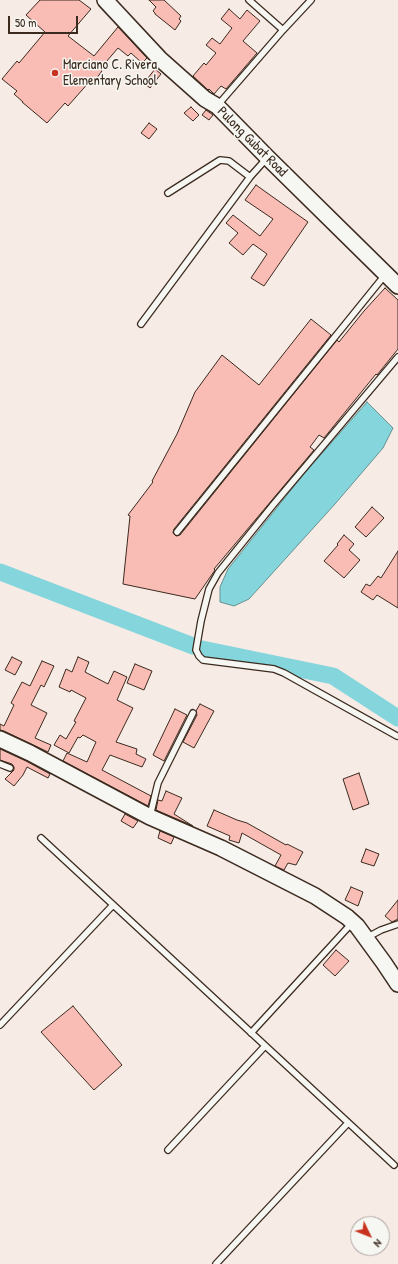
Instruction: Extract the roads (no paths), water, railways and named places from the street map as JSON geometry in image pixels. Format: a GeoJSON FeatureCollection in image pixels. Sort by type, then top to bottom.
{"type":"FeatureCollection","features":[{"type":"Feature","properties":{"kind":"street","name":"Pulong Gubat Road"},"geometry":{"type":"LineString","coordinates":[[105,0],[160,59],[205,99],[217,106],[398,286]]}},
{"type":"Feature","properties":{"kind":"street"},"geometry":{"type":"LineString","coordinates":[[0,739],[150,817],[221,848],[314,896],[353,922],[398,984]]}},
{"type":"Feature","properties":{"kind":"lane"},"geometry":{"type":"LineString","coordinates":[[249,0],[283,30]]}},
{"type":"Feature","properties":{"kind":"lane"},"geometry":{"type":"LineString","coordinates":[[217,106],[283,30],[312,0]]}},
{"type":"Feature","properties":{"kind":"lane"},"geometry":{"type":"LineString","coordinates":[[141,324],[250,177],[268,158]]}},
{"type":"Feature","properties":{"kind":"lane"},"geometry":{"type":"LineString","coordinates":[[168,193],[220,160],[229,161],[250,177]]}},
{"type":"Feature","properties":{"kind":"lane"},"geometry":{"type":"LineString","coordinates":[[176,532],[386,273]]}},
{"type":"Feature","properties":{"kind":"lane"},"geometry":{"type":"LineString","coordinates":[[397,736],[279,671],[274,669],[203,660],[196,650],[209,589],[218,573],[273,505],[398,357]]}},
{"type":"Feature","properties":{"kind":"lane"},"geometry":{"type":"LineString","coordinates":[[150,817],[158,783],[193,713]]}},
{"type":"Feature","properties":{"kind":"lane"},"geometry":{"type":"LineString","coordinates":[[0,764],[10,768]]}},
{"type":"Feature","properties":{"kind":"lane"},"geometry":{"type":"LineString","coordinates":[[41,838],[394,1166]]}},
{"type":"Feature","properties":{"kind":"lane"},"geometry":{"type":"LineString","coordinates":[[0,1024],[113,905]]}},
{"type":"Feature","properties":{"kind":"lane"},"geometry":{"type":"LineString","coordinates":[[251,1033],[353,922]]}},
{"type":"Feature","properties":{"kind":"lane"},"geometry":{"type":"LineString","coordinates":[[365,938],[398,924]]}},
{"type":"Feature","properties":{"kind":"lane"},"geometry":{"type":"LineString","coordinates":[[168,1150],[265,1046]]}},
{"type":"Feature","properties":{"kind":"lane"},"geometry":{"type":"LineString","coordinates":[[216,1264],[348,1123]]}},
{"type":"Feature","properties":{"kind":"water"},"geometry":{"type":"Polygon","coordinates":[[[367,402],[393,428],[383,448],[335,504],[249,599],[234,606],[220,602],[220,587],[228,569],[303,475],[367,402]]]}},
{"type":"Feature","properties":{"kind":"waterway"},"geometry":{"type":"LineString","coordinates":[[0,572],[193,646]]}},
{"type":"Feature","properties":{"kind":"waterway"},"geometry":{"type":"LineString","coordinates":[[202,649],[333,676],[398,718]]}},
{"type":"Feature","properties":{"kind":"place","name":"Marciano C. Rivera Elementary School"},"geometry":{"type":"Point","coordinates":[55,73]}}]}
